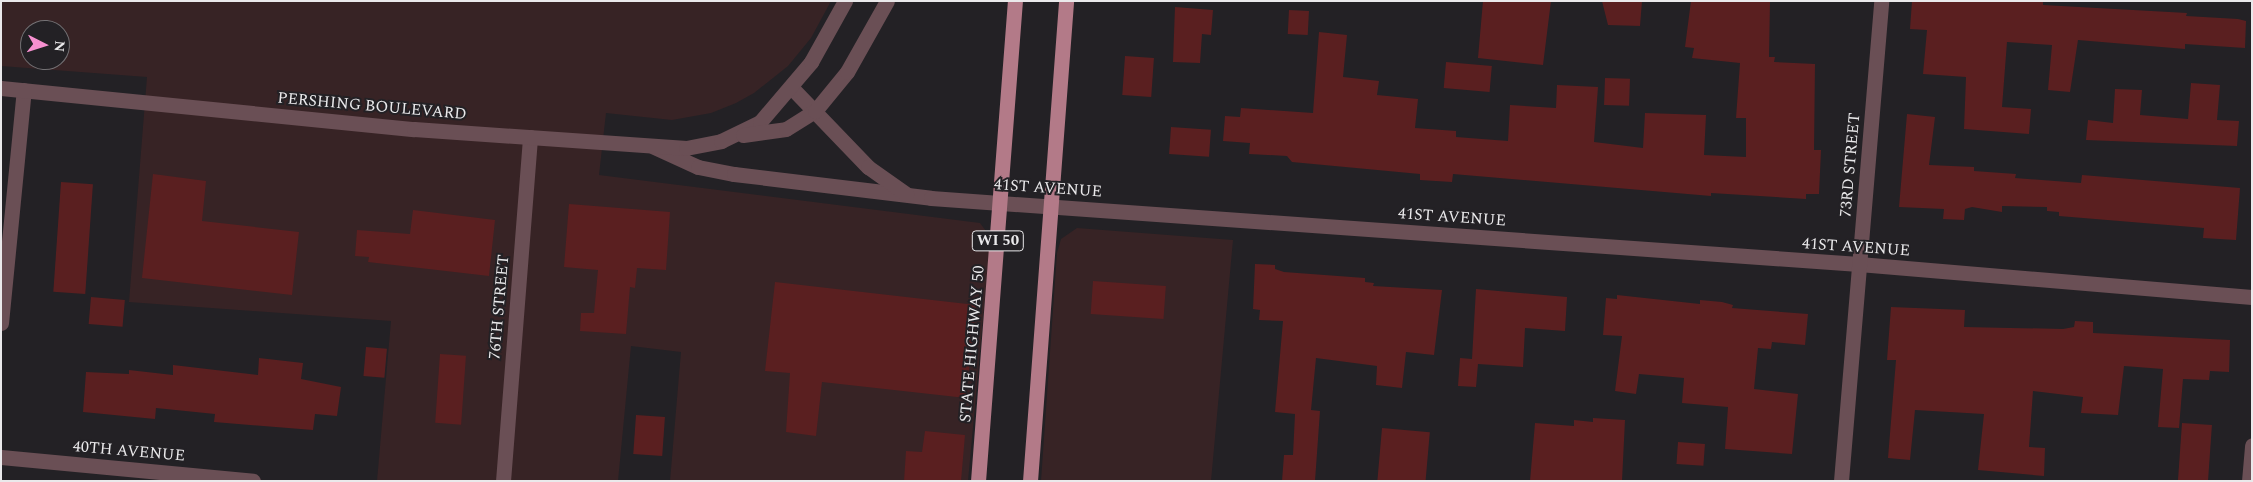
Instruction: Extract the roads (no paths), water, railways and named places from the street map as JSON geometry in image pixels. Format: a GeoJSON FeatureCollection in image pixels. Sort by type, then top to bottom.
{"type":"FeatureCollection","features":[{"type":"Feature","properties":{"kind":"main road","name":"STATE HIGHWAY 50"},"geometry":{"type":"LineString","coordinates":[[978,481],[1015,1]]}},
{"type":"Feature","properties":{"kind":"main road","name":"WI 50"},"geometry":{"type":"LineString","coordinates":[[1030,481],[1049,206],[1066,1]]}},
{"type":"Feature","properties":{"kind":"street","name":"PERSHING BOULEVARD"},"geometry":{"type":"LineString","coordinates":[[739,135],[760,122],[791,87],[818,51],[845,1]]}},
{"type":"Feature","properties":{"kind":"street","name":"PERSHING BOULEVARD"},"geometry":{"type":"LineString","coordinates":[[1,88],[414,129],[530,136],[654,147],[704,146],[739,135],[786,129],[815,111],[846,72],[887,1]]}},
{"type":"Feature","properties":{"kind":"street","name":"73RD STREET"},"geometry":{"type":"LineString","coordinates":[[1840,481],[1881,1]]}},
{"type":"Feature","properties":{"kind":"street"},"geometry":{"type":"LineString","coordinates":[[791,87],[868,167],[906,194]]}},
{"type":"Feature","properties":{"kind":"street"},"geometry":{"type":"LineString","coordinates":[[1,323],[24,90]]}},
{"type":"Feature","properties":{"kind":"street","name":"76TH STREET"},"geometry":{"type":"LineString","coordinates":[[503,481],[530,136]]}},
{"type":"Feature","properties":{"kind":"street","name":"41ST AVENUE"},"geometry":{"type":"LineString","coordinates":[[654,147],[698,167],[734,174],[906,194],[1859,264],[2252,297]]}},
{"type":"Feature","properties":{"kind":"street"},"geometry":{"type":"LineString","coordinates":[[2249,481],[2252,445]]}},
{"type":"Feature","properties":{"kind":"street","name":"40TH AVENUE"},"geometry":{"type":"LineString","coordinates":[[1,457],[253,481]]}}]}
